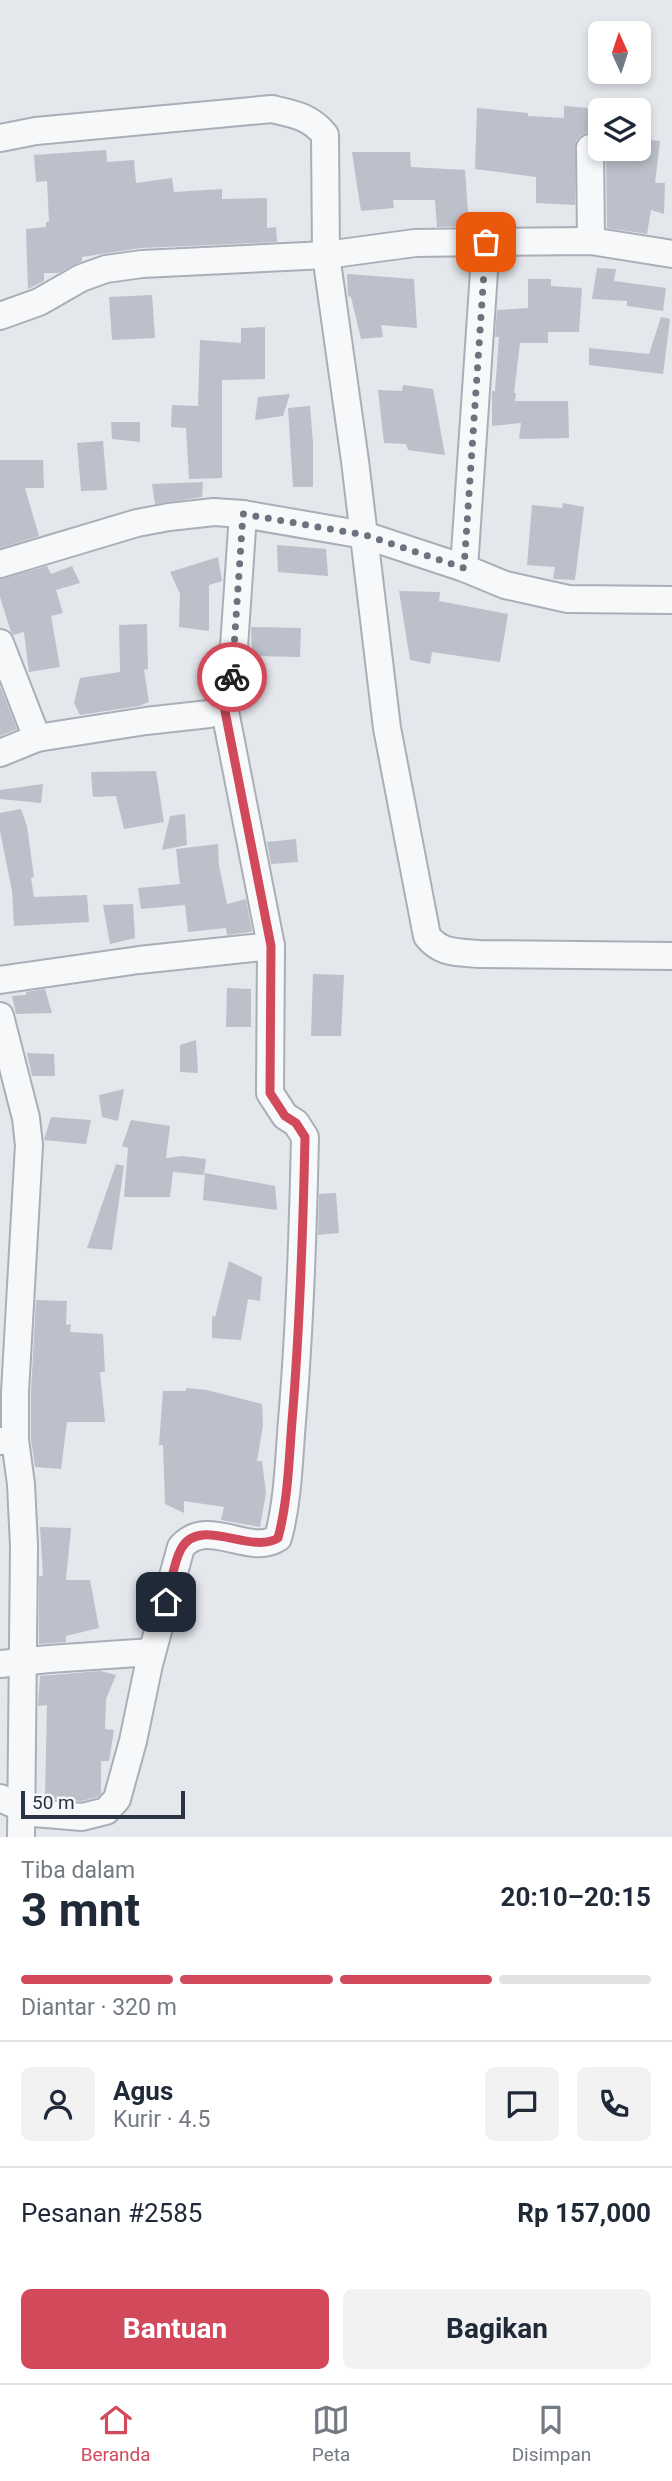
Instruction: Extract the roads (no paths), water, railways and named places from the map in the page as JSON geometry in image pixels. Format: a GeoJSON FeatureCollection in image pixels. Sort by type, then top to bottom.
{"type":"FeatureCollection","features":[{"type":"Feature","properties":{"kind":"street"},"geometry":{"type":"LineString","coordinates":[[0,138],[36,131],[272,109],[296,114],[316,123],[325,135],[326,255],[365,535],[387,728],[427,936],[436,947],[465,953],[672,956]]}},
{"type":"Feature","properties":{"kind":"street"},"geometry":{"type":"LineString","coordinates":[[590,161],[591,241]]}},
{"type":"Feature","properties":{"kind":"street"},"geometry":{"type":"LineString","coordinates":[[0,316],[15,312],[81,278],[106,269],[142,264],[326,255],[415,243],[591,241],[672,254]]}},
{"type":"Feature","properties":{"kind":"street"},"geometry":{"type":"LineString","coordinates":[[464,568],[486,242]]}},
{"type":"Feature","properties":{"kind":"street"},"geometry":{"type":"LineString","coordinates":[[0,564],[148,521],[214,512],[243,514],[365,535],[505,584],[568,599],[672,600]]}},
{"type":"Feature","properties":{"kind":"street"},"geometry":{"type":"LineString","coordinates":[[11,1803],[34,1813],[82,1817],[106,1811],[117,1799],[176,1560],[187,1540],[197,1535],[210,1535],[264,1544],[278,1538],[280,1531],[297,1365],[305,1137],[296,1123],[285,1116],[270,1093],[271,946],[224,706],[231,691],[243,514]]}},
{"type":"Feature","properties":{"kind":"street"},"geometry":{"type":"LineString","coordinates":[[0,643],[37,738]]}},
{"type":"Feature","properties":{"kind":"street"},"geometry":{"type":"LineString","coordinates":[[0,753],[37,738],[209,714],[224,706]]}},
{"type":"Feature","properties":{"kind":"street"},"geometry":{"type":"LineString","coordinates":[[0,980],[139,960],[271,946]]}},
{"type":"Feature","properties":{"kind":"street"},"geometry":{"type":"LineString","coordinates":[[0,1016],[26,1118],[29,1145],[15,1392],[8,1440],[21,1484],[24,1545],[11,1663],[11,1803],[21,1837]]}},
{"type":"Feature","properties":{"kind":"street"},"geometry":{"type":"LineString","coordinates":[[11,1663],[152,1652]]}}]}
